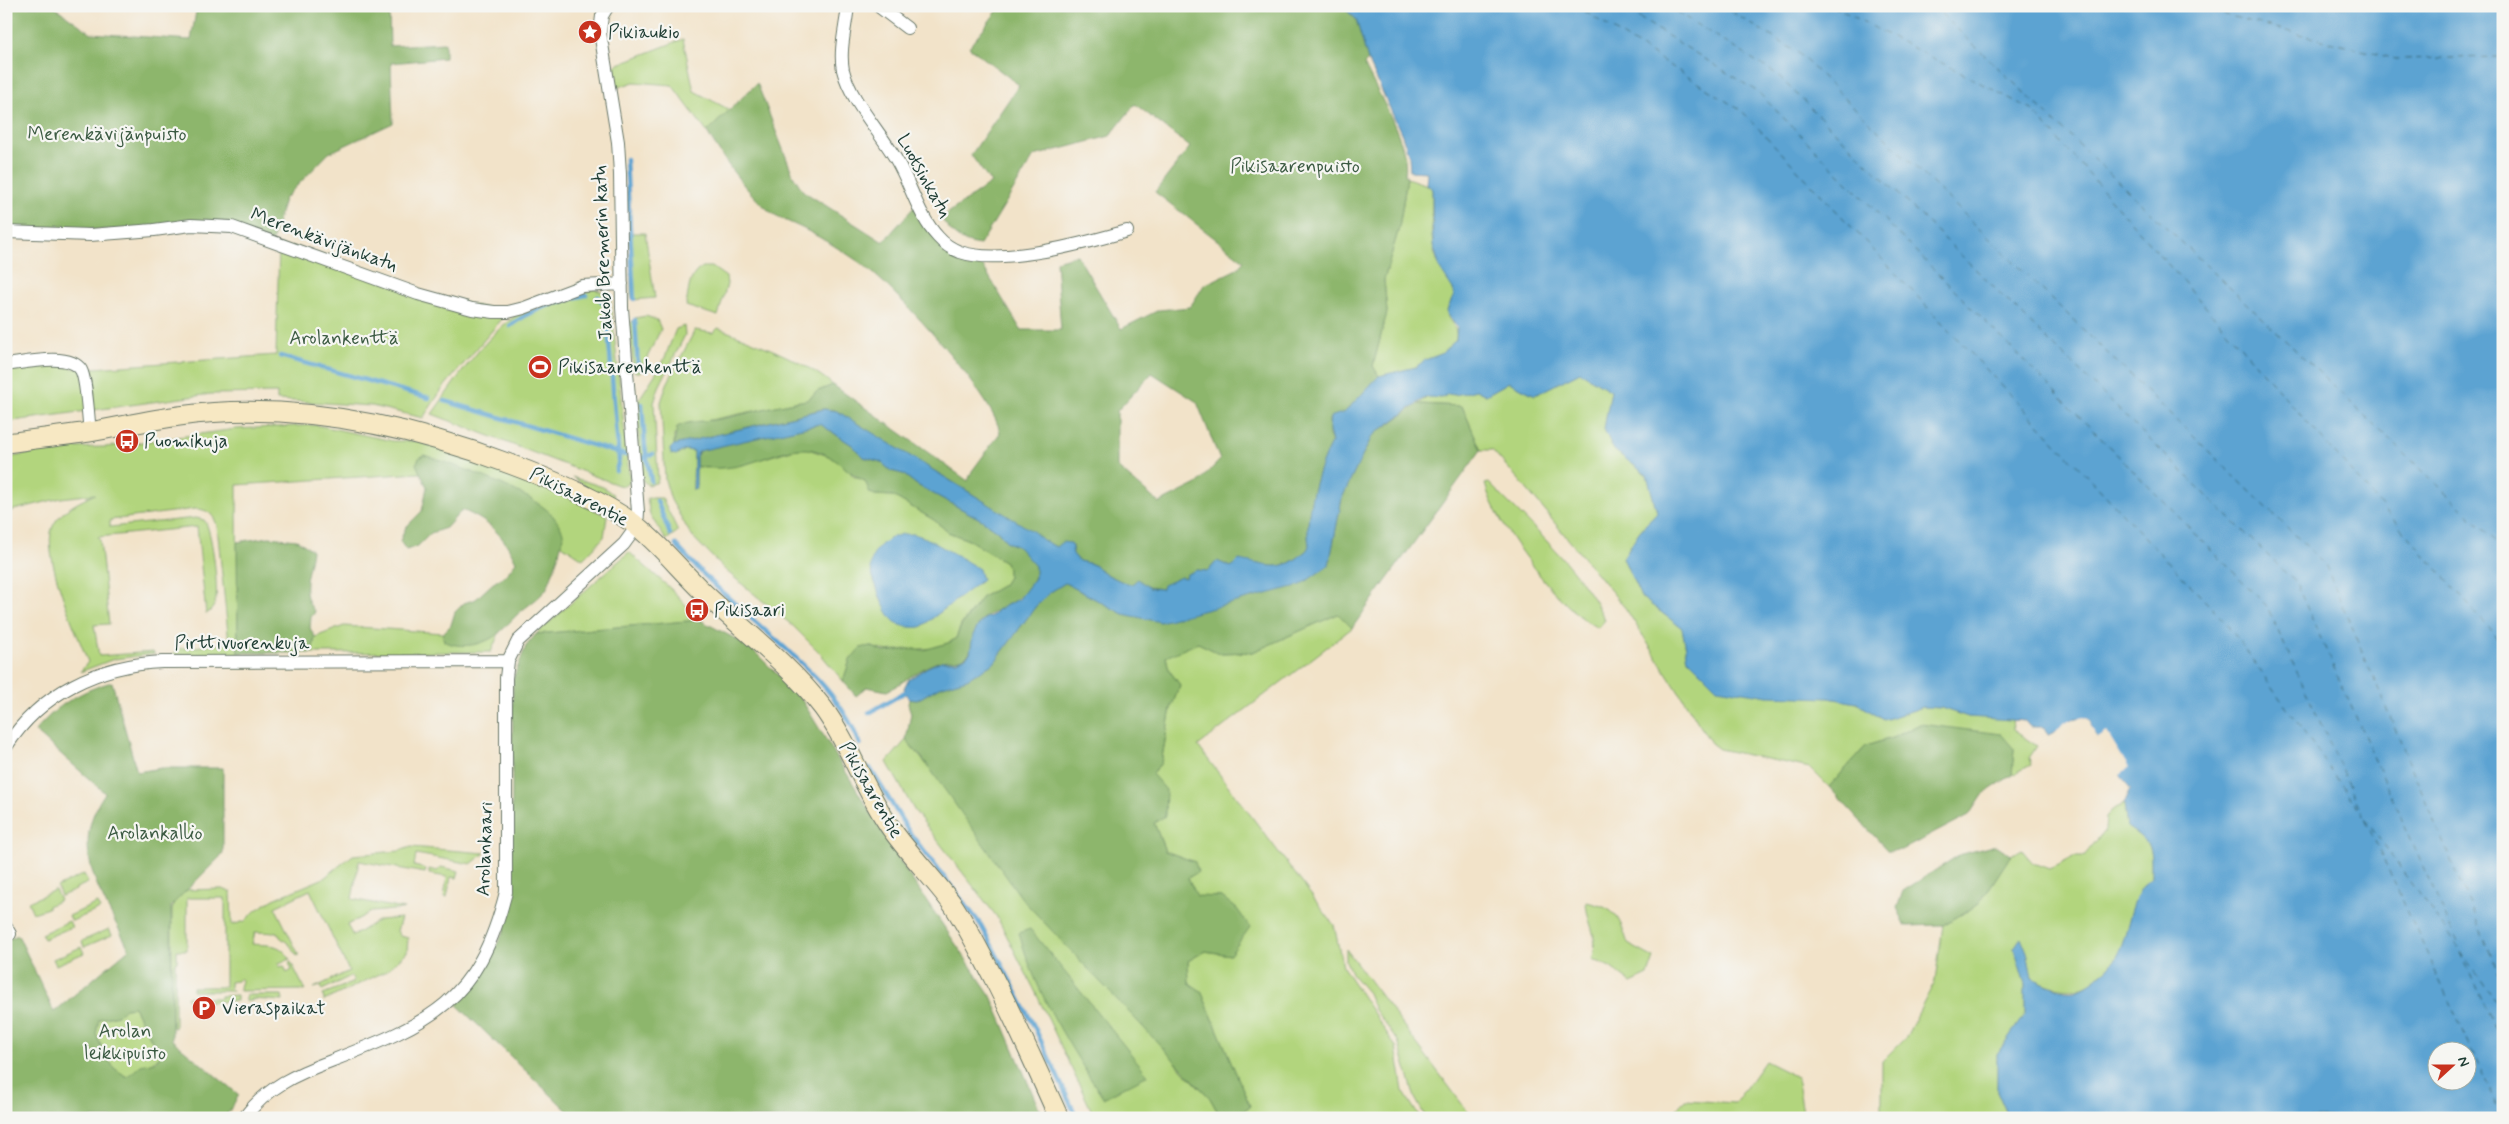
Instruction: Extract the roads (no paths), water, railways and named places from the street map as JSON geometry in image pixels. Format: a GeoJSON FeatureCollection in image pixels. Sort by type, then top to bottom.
{"type":"FeatureCollection","features":[{"type":"Feature","properties":{"kind":"street","name":"Luotsinkatu"},"geometry":{"type":"LineString","coordinates":[[848,6],[842,53],[842,64],[846,78],[878,134],[896,159],[926,220],[944,242],[962,253],[991,256],[1065,247],[1127,231]]}},
{"type":"Feature","properties":{"kind":"street"},"geometry":{"type":"LineString","coordinates":[[878,6],[908,28]]}},
{"type":"Feature","properties":{"kind":"street","name":"Jakob Bremerin katu"},"geometry":{"type":"LineString","coordinates":[[604,8],[600,32],[618,142],[622,284],[638,512],[637,526]]}},
{"type":"Feature","properties":{"kind":"street","name":"Merenkävijänkatu"},"geometry":{"type":"LineString","coordinates":[[6,232],[90,234],[154,230],[191,225],[232,227],[418,294],[472,309],[494,312],[524,308],[582,286],[622,284]]}},
{"type":"Feature","properties":{"kind":"street"},"geometry":{"type":"LineString","coordinates":[[6,365],[59,359],[75,365],[80,369],[84,381],[90,432]]}},
{"type":"Feature","properties":{"kind":"street","name":"Pikisaarentie"},"geometry":{"type":"LineString","coordinates":[[6,443],[90,432],[180,416],[298,414],[364,422],[463,446],[523,469],[614,511],[637,526],[702,591],[804,686],[832,722],[868,793],[889,827],[952,904],[971,934],[1028,1048],[1059,1118]]}},
{"type":"Feature","properties":{"kind":"street","name":"Arolankaari"},"geometry":{"type":"LineString","coordinates":[[244,1118],[257,1101],[282,1082],[304,1071],[396,1036],[436,1013],[450,1002],[485,954],[498,923],[506,892],[506,678],[508,661],[518,641],[584,583],[624,544],[637,526]]}},
{"type":"Feature","properties":{"kind":"street","name":"Pirttivuorenkuja"},"geometry":{"type":"LineString","coordinates":[[6,747],[24,724],[70,686],[97,674],[126,665],[162,662],[508,661]]}},
{"type":"Feature","properties":{"kind":"water"},"geometry":{"type":"Polygon","coordinates":[[[1342,6],[2503,6],[2503,1118],[2009,1118],[1997,1091],[1997,1054],[2025,1014],[2025,984],[2014,948],[2021,937],[2027,952],[2032,978],[2065,990],[2071,991],[2082,988],[2104,972],[2116,957],[2121,947],[2133,905],[2143,886],[2151,877],[2151,853],[2149,848],[2142,838],[2127,827],[2124,804],[2130,790],[2091,727],[2090,720],[2076,718],[2048,735],[2044,727],[2030,727],[2025,721],[1968,717],[1941,708],[1923,707],[1884,720],[1857,703],[1829,698],[1768,696],[1717,688],[1688,659],[1682,628],[1641,597],[1623,558],[1639,532],[1657,512],[1647,475],[1614,450],[1604,429],[1611,391],[1580,372],[1535,395],[1509,382],[1486,395],[1476,390],[1455,395],[1448,394],[1442,398],[1428,397],[1372,436],[1342,498],[1329,565],[1301,585],[1160,622],[1123,614],[1065,583],[1049,593],[1036,606],[994,663],[967,679],[939,687],[917,700],[909,699],[904,688],[908,680],[941,661],[957,661],[966,657],[970,653],[973,635],[984,619],[1019,599],[1035,578],[1035,566],[1018,547],[1007,542],[998,531],[982,520],[917,485],[903,474],[891,471],[881,462],[864,457],[852,445],[820,424],[699,451],[696,456],[696,489],[693,490],[694,451],[685,450],[676,455],[671,454],[670,449],[674,445],[824,409],[837,411],[1034,532],[1043,540],[1056,547],[1062,542],[1071,543],[1073,554],[1079,561],[1092,564],[1108,575],[1127,584],[1132,584],[1138,579],[1149,588],[1162,589],[1163,585],[1181,577],[1185,578],[1187,574],[1197,570],[1208,571],[1217,561],[1231,567],[1239,560],[1272,566],[1287,564],[1307,550],[1309,545],[1308,520],[1313,492],[1321,465],[1332,442],[1329,431],[1330,417],[1345,412],[1379,376],[1416,367],[1425,360],[1441,354],[1456,340],[1457,327],[1448,316],[1447,310],[1454,295],[1453,289],[1440,269],[1433,244],[1432,190],[1426,184],[1427,172],[1410,171],[1409,156],[1402,135],[1368,60],[1356,19],[1342,6]]]}},
{"type":"Feature","properties":{"kind":"water"},"geometry":{"type":"Polygon","coordinates":[[[903,534],[914,534],[926,538],[958,556],[979,569],[982,580],[921,627],[903,626],[892,619],[882,602],[871,568],[871,561],[876,550],[891,538],[903,534]]]}},
{"type":"Feature","properties":{"kind":"waterway"},"geometry":{"type":"LineString","coordinates":[[626,159],[634,299]]}},
{"type":"Feature","properties":{"kind":"waterway"},"geometry":{"type":"LineString","coordinates":[[510,326],[546,306],[586,295]]}},
{"type":"Feature","properties":{"kind":"waterway"},"geometry":{"type":"LineString","coordinates":[[598,297],[606,307],[619,460],[616,471]]}},
{"type":"Feature","properties":{"kind":"waterway"},"geometry":{"type":"LineString","coordinates":[[635,320],[638,368]]}},
{"type":"Feature","properties":{"kind":"waterway"},"geometry":{"type":"LineString","coordinates":[[280,356],[429,398]]}},
{"type":"Feature","properties":{"kind":"waterway"},"geometry":{"type":"LineString","coordinates":[[445,401],[625,455]]}},
{"type":"Feature","properties":{"kind":"waterway"},"geometry":{"type":"LineString","coordinates":[[642,404],[645,447],[651,481]]}},
{"type":"Feature","properties":{"kind":"waterway"},"geometry":{"type":"LineString","coordinates":[[643,458],[653,454]]}},
{"type":"Feature","properties":{"kind":"waterway"},"geometry":{"type":"LineString","coordinates":[[657,501],[670,534]]}},
{"type":"Feature","properties":{"kind":"waterway"},"geometry":{"type":"LineString","coordinates":[[676,545],[737,606],[803,664],[830,693],[842,709],[860,744]]}},
{"type":"Feature","properties":{"kind":"waterway"},"geometry":{"type":"LineString","coordinates":[[869,713],[905,692]]}},
{"type":"Feature","properties":{"kind":"waterway"},"geometry":{"type":"LineString","coordinates":[[870,768],[909,832],[981,925],[1034,1026],[1077,1118]]}},
{"type":"Feature","properties":{"kind":"place","name":"Pikiaukio"},"geometry":{"type":"Point","coordinates":[590,32]}},
{"type":"Feature","properties":{"kind":"place","name":"Pikisaarenkenttä"},"geometry":{"type":"Point","coordinates":[540,367]}},
{"type":"Feature","properties":{"kind":"place","name":"Puomikuja"},"geometry":{"type":"Point","coordinates":[127,441]}},
{"type":"Feature","properties":{"kind":"place","name":"Pikisaari"},"geometry":{"type":"Point","coordinates":[697,610]}},
{"type":"Feature","properties":{"kind":"place","name":"Vieraspaikat"},"geometry":{"type":"Point","coordinates":[204,1008]}},
{"type":"Feature","properties":{"kind":"park label","name":"Merenkävijänpuisto"},"geometry":{"type":"Point","coordinates":[107,134]}},
{"type":"Feature","properties":{"kind":"park label","name":"Pikisaarenpuisto"},"geometry":{"type":"Point","coordinates":[1295,166]}},
{"type":"Feature","properties":{"kind":"park label","name":"Arolankenttä"},"geometry":{"type":"Point","coordinates":[344,338]}},
{"type":"Feature","properties":{"kind":"park label","name":"Arolankallio"},"geometry":{"type":"Point","coordinates":[155,833]}},
{"type":"Feature","properties":{"kind":"park label","name":"Arolan leikkipuisto"},"geometry":{"type":"Point","coordinates":[125,1042]}}]}
